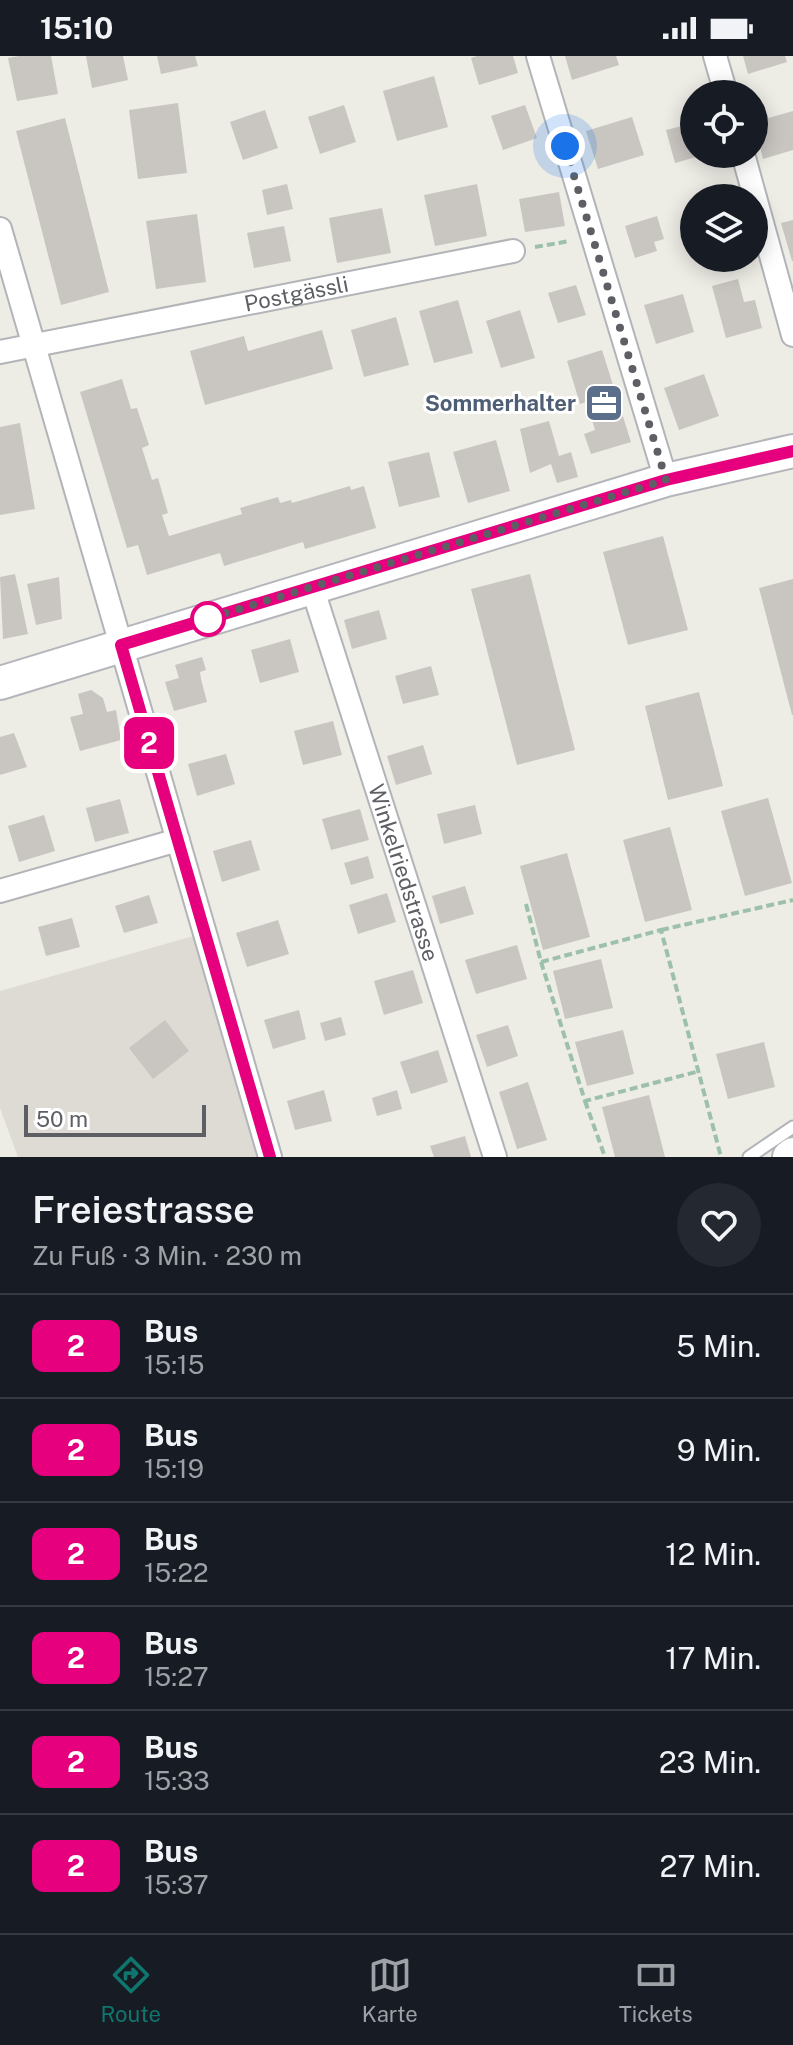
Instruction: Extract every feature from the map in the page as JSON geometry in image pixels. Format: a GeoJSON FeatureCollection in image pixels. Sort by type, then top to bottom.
{"type":"FeatureCollection","features":[{"type":"Feature","properties":{"kind":"main road"},"geometry":{"type":"LineString","coordinates":[[0,683],[666,480],[793,451]]}},
{"type":"Feature","properties":{"kind":"street"},"geometry":{"type":"LineString","coordinates":[[538,56],[666,480]]}},
{"type":"Feature","properties":{"kind":"street"},"geometry":{"type":"LineString","coordinates":[[715,56],[722,80]]}},
{"type":"Feature","properties":{"kind":"street"},"geometry":{"type":"LineString","coordinates":[[747,168],[793,335]]}},
{"type":"Feature","properties":{"kind":"street"},"geometry":{"type":"LineString","coordinates":[[0,229],[270,1157]]}},
{"type":"Feature","properties":{"kind":"street","name":"Postgässli"},"geometry":{"type":"LineString","coordinates":[[0,352],[513,251]]}},
{"type":"Feature","properties":{"kind":"street","name":"Winkelriedstrasse"},"geometry":{"type":"LineString","coordinates":[[312,587],[495,1157]]}},
{"type":"Feature","properties":{"kind":"street"},"geometry":{"type":"LineString","coordinates":[[0,891],[178,840]]}},
{"type":"Feature","properties":{"kind":"lane"},"geometry":{"type":"LineString","coordinates":[[749,1157],[793,1127]]}},
{"type":"Feature","properties":{"kind":"path"},"geometry":{"type":"LineString","coordinates":[[513,251],[592,237]]}},
{"type":"Feature","properties":{"kind":"path"},"geometry":{"type":"LineString","coordinates":[[541,962],[661,930],[793,900]]}},
{"type":"Feature","properties":{"kind":"path"},"geometry":{"type":"LineString","coordinates":[[526,904],[541,962],[605,1157]]}},
{"type":"Feature","properties":{"kind":"path"},"geometry":{"type":"LineString","coordinates":[[661,930],[696,1072],[721,1157]]}},
{"type":"Feature","properties":{"kind":"path"},"geometry":{"type":"LineString","coordinates":[[585,1101],[696,1072]]}},
{"type":"Feature","properties":{"kind":"shaded area"},"geometry":{"type":"Polygon","coordinates":[[[204,933],[270,1157],[18,1157],[0,1108],[0,991],[204,933]]]}},
{"type":"Feature","properties":{"kind":"building"},"geometry":{"type":"Polygon","coordinates":[[[51,56],[58,94],[17,101],[8,58],[51,56]]]}},
{"type":"Feature","properties":{"kind":"building"},"geometry":{"type":"Polygon","coordinates":[[[86,56],[123,56],[128,80],[92,88],[86,56]]]}},
{"type":"Feature","properties":{"kind":"building"},"geometry":{"type":"Polygon","coordinates":[[[157,56],[195,56],[198,66],[161,74],[157,56]]]}},
{"type":"Feature","properties":{"kind":"building"},"geometry":{"type":"Polygon","coordinates":[[[513,56],[518,73],[479,85],[471,58],[513,56]]]}},
{"type":"Feature","properties":{"kind":"building"},"geometry":{"type":"Polygon","coordinates":[[[565,56],[616,56],[619,65],[572,80],[565,56]]]}},
{"type":"Feature","properties":{"kind":"building"},"geometry":{"type":"Polygon","coordinates":[[[743,56],[785,56],[787,62],[748,74],[743,56]]]}},
{"type":"Feature","properties":{"kind":"building"},"geometry":{"type":"Polygon","coordinates":[[[434,76],[448,127],[397,141],[383,91],[434,76]]]}},
{"type":"Feature","properties":{"kind":"building"},"geometry":{"type":"Polygon","coordinates":[[[178,103],[187,173],[138,179],[129,110],[178,103]]]}},
{"type":"Feature","properties":{"kind":"building"},"geometry":{"type":"Polygon","coordinates":[[[344,105],[356,142],[320,154],[308,117],[344,105]]]}},
{"type":"Feature","properties":{"kind":"building"},"geometry":{"type":"Polygon","coordinates":[[[525,105],[537,138],[503,150],[491,116],[525,105]]]}},
{"type":"Feature","properties":{"kind":"building"},"geometry":{"type":"Polygon","coordinates":[[[265,110],[278,148],[243,160],[230,122],[265,110]]]}},
{"type":"Feature","properties":{"kind":"building"},"geometry":{"type":"Polygon","coordinates":[[[793,111],[793,150],[768,158],[768,118],[793,111]]]}},
{"type":"Feature","properties":{"kind":"building"},"geometry":{"type":"Polygon","coordinates":[[[632,117],[644,155],[598,169],[586,131],[632,117]]]}},
{"type":"Feature","properties":{"kind":"building"},"geometry":{"type":"Polygon","coordinates":[[[65,118],[109,292],[61,305],[16,131],[65,118]]]}},
{"type":"Feature","properties":{"kind":"building"},"geometry":{"type":"Polygon","coordinates":[[[680,126],[680,162],[675,163],[666,130],[680,126]]]}},
{"type":"Feature","properties":{"kind":"building"},"geometry":{"type":"Polygon","coordinates":[[[287,184],[293,209],[267,215],[262,190],[287,184]]]}},
{"type":"Feature","properties":{"kind":"building"},"geometry":{"type":"Polygon","coordinates":[[[477,184],[487,236],[435,246],[424,195],[477,184]]]}},
{"type":"Feature","properties":{"kind":"building"},"geometry":{"type":"Polygon","coordinates":[[[559,192],[565,226],[525,232],[519,199],[559,192]]]}},
{"type":"Feature","properties":{"kind":"building"},"geometry":{"type":"Polygon","coordinates":[[[382,208],[391,253],[337,263],[329,218],[382,208]]]}},
{"type":"Feature","properties":{"kind":"building"},"geometry":{"type":"Polygon","coordinates":[[[197,214],[206,282],[156,289],[146,221],[197,214]]]}},
{"type":"Feature","properties":{"kind":"building"},"geometry":{"type":"Polygon","coordinates":[[[657,216],[664,239],[654,242],[657,251],[635,258],[625,226],[657,216]]]}},
{"type":"Feature","properties":{"kind":"building"},"geometry":{"type":"Polygon","coordinates":[[[793,220],[793,261],[792,261],[781,223],[793,220]]]}},
{"type":"Feature","properties":{"kind":"building"},"geometry":{"type":"Polygon","coordinates":[[[284,226],[291,261],[254,268],[247,233],[284,226]]]}},
{"type":"Feature","properties":{"kind":"building"},"geometry":{"type":"Polygon","coordinates":[[[738,279],[744,302],[755,300],[762,328],[726,338],[712,286],[738,279]]]}},
{"type":"Feature","properties":{"kind":"building"},"geometry":{"type":"Polygon","coordinates":[[[576,285],[586,315],[558,323],[548,293],[576,285]]]}},
{"type":"Feature","properties":{"kind":"building"},"geometry":{"type":"Polygon","coordinates":[[[683,294],[694,332],[656,344],[644,305],[683,294]]]}},
{"type":"Feature","properties":{"kind":"building"},"geometry":{"type":"Polygon","coordinates":[[[458,300],[473,353],[434,363],[419,311],[458,300]]]}},
{"type":"Feature","properties":{"kind":"building"},"geometry":{"type":"Polygon","coordinates":[[[520,310],[535,358],[501,368],[486,321],[520,310]]]}},
{"type":"Feature","properties":{"kind":"building"},"geometry":{"type":"Polygon","coordinates":[[[396,317],[409,365],[364,377],[351,330],[396,317]]]}},
{"type":"Feature","properties":{"kind":"building"},"geometry":{"type":"Polygon","coordinates":[[[322,330],[333,369],[205,405],[190,351],[244,336],[248,351],[322,330]]]}},
{"type":"Feature","properties":{"kind":"building","name":"Sommerhalter"},"geometry":{"type":"Polygon","coordinates":[[[602,350],[631,442],[591,454],[584,434],[595,430],[587,402],[580,404],[567,361],[602,350]]]}},
{"type":"Feature","properties":{"kind":"building"},"geometry":{"type":"Polygon","coordinates":[[[704,374],[719,416],[679,430],[664,388],[704,374]]]}},
{"type":"Feature","properties":{"kind":"building"},"geometry":{"type":"Polygon","coordinates":[[[122,379],[131,409],[137,408],[149,445],[142,448],[152,480],[158,478],[168,513],[162,515],[169,536],[242,514],[240,508],[278,497],[280,503],[291,500],[292,503],[350,486],[351,490],[364,486],[376,528],[305,549],[303,542],[224,566],[220,553],[147,575],[138,545],[127,548],[80,392],[122,379]]]}},
{"type":"Feature","properties":{"kind":"building"},"geometry":{"type":"Polygon","coordinates":[[[549,421],[559,456],[571,452],[578,477],[557,483],[551,464],[530,473],[520,429],[549,421]]]}},
{"type":"Feature","properties":{"kind":"building"},"geometry":{"type":"Polygon","coordinates":[[[20,423],[35,509],[0,515],[0,427],[20,423]]]}},
{"type":"Feature","properties":{"kind":"building"},"geometry":{"type":"Polygon","coordinates":[[[496,440],[510,491],[468,503],[453,452],[496,440]]]}},
{"type":"Feature","properties":{"kind":"building"},"geometry":{"type":"Polygon","coordinates":[[[429,452],[440,497],[399,507],[388,462],[429,452]]]}},
{"type":"Feature","properties":{"kind":"building"},"geometry":{"type":"Polygon","coordinates":[[[663,536],[688,630],[628,645],[603,552],[663,536]]]}},
{"type":"Feature","properties":{"kind":"building"},"geometry":{"type":"Polygon","coordinates":[[[15,574],[28,634],[3,639],[0,577],[15,574]]]}},
{"type":"Feature","properties":{"kind":"building"},"geometry":{"type":"Polygon","coordinates":[[[530,574],[575,750],[517,765],[471,589],[530,574]]]}},
{"type":"Feature","properties":{"kind":"building"},"geometry":{"type":"Polygon","coordinates":[[[59,577],[62,619],[36,625],[27,584],[59,577]]]}},
{"type":"Feature","properties":{"kind":"building"},"geometry":{"type":"Polygon","coordinates":[[[793,579],[793,715],[792,715],[759,588],[793,579]]]}},
{"type":"Feature","properties":{"kind":"building"},"geometry":{"type":"Polygon","coordinates":[[[379,610],[387,639],[352,649],[344,620],[379,610]]]}},
{"type":"Feature","properties":{"kind":"building"},"geometry":{"type":"Polygon","coordinates":[[[290,639],[299,672],[260,683],[251,650],[290,639]]]}},
{"type":"Feature","properties":{"kind":"building"},"geometry":{"type":"Polygon","coordinates":[[[202,657],[206,670],[200,672],[207,702],[174,711],[165,682],[179,678],[175,665],[202,657]]]}},
{"type":"Feature","properties":{"kind":"building"},"geometry":{"type":"Polygon","coordinates":[[[431,666],[439,695],[403,704],[395,676],[431,666]]]}},
{"type":"Feature","properties":{"kind":"building"},"geometry":{"type":"Polygon","coordinates":[[[91,690],[103,698],[107,712],[116,710],[121,740],[80,751],[70,717],[83,714],[78,694],[91,690]]]}},
{"type":"Feature","properties":{"kind":"building"},"geometry":{"type":"Polygon","coordinates":[[[699,692],[723,786],[668,800],[645,706],[699,692]]]}},
{"type":"Feature","properties":{"kind":"building"},"geometry":{"type":"Polygon","coordinates":[[[333,721],[342,755],[303,765],[294,731],[333,721]]]}},
{"type":"Feature","properties":{"kind":"building"},"geometry":{"type":"Polygon","coordinates":[[[14,733],[27,767],[0,775],[0,737],[14,733]]]}},
{"type":"Feature","properties":{"kind":"building"},"geometry":{"type":"Polygon","coordinates":[[[423,745],[432,774],[396,785],[387,756],[423,745]]]}},
{"type":"Feature","properties":{"kind":"building"},"geometry":{"type":"Polygon","coordinates":[[[226,754],[235,784],[197,796],[188,764],[226,754]]]}},
{"type":"Feature","properties":{"kind":"building"},"geometry":{"type":"Polygon","coordinates":[[[768,798],[792,883],[745,896],[721,811],[768,798]]]}},
{"type":"Feature","properties":{"kind":"building"},"geometry":{"type":"Polygon","coordinates":[[[120,799],[129,833],[95,842],[86,808],[120,799]]]}},
{"type":"Feature","properties":{"kind":"building"},"geometry":{"type":"Polygon","coordinates":[[[475,805],[482,834],[444,844],[437,814],[475,805]]]}},
{"type":"Feature","properties":{"kind":"building"},"geometry":{"type":"Polygon","coordinates":[[[360,809],[369,840],[331,850],[322,819],[360,809]]]}},
{"type":"Feature","properties":{"kind":"building"},"geometry":{"type":"Polygon","coordinates":[[[44,815],[55,851],[19,862],[8,826],[44,815]]]}},
{"type":"Feature","properties":{"kind":"building"},"geometry":{"type":"Polygon","coordinates":[[[670,827],[692,910],[645,922],[623,840],[670,827]]]}},
{"type":"Feature","properties":{"kind":"building"},"geometry":{"type":"Polygon","coordinates":[[[251,840],[260,870],[222,882],[213,851],[251,840]]]}},
{"type":"Feature","properties":{"kind":"building"},"geometry":{"type":"Polygon","coordinates":[[[567,853],[590,937],[543,950],[520,866],[567,853]]]}},
{"type":"Feature","properties":{"kind":"building"},"geometry":{"type":"Polygon","coordinates":[[[368,856],[374,878],[351,885],[344,863],[368,856]]]}},
{"type":"Feature","properties":{"kind":"building"},"geometry":{"type":"Polygon","coordinates":[[[465,886],[474,914],[440,924],[432,896],[465,886]]]}},
{"type":"Feature","properties":{"kind":"building"},"geometry":{"type":"Polygon","coordinates":[[[387,893],[396,922],[358,934],[349,905],[387,893]]]}},
{"type":"Feature","properties":{"kind":"building"},"geometry":{"type":"Polygon","coordinates":[[[149,895],[158,923],[124,933],[115,906],[149,895]]]}},
{"type":"Feature","properties":{"kind":"building"},"geometry":{"type":"Polygon","coordinates":[[[72,918],[80,947],[46,956],[38,927],[72,918]]]}},
{"type":"Feature","properties":{"kind":"building"},"geometry":{"type":"Polygon","coordinates":[[[278,920],[289,954],[247,967],[236,933],[278,920]]]}},
{"type":"Feature","properties":{"kind":"building"},"geometry":{"type":"Polygon","coordinates":[[[517,945],[527,979],[476,994],[465,960],[517,945]]]}},
{"type":"Feature","properties":{"kind":"building"},"geometry":{"type":"Polygon","coordinates":[[[601,959],[613,1008],[565,1019],[553,971],[601,959]]]}},
{"type":"Feature","properties":{"kind":"building"},"geometry":{"type":"Polygon","coordinates":[[[413,970],[423,1003],[384,1015],[374,981],[413,970]]]}},
{"type":"Feature","properties":{"kind":"building"},"geometry":{"type":"Polygon","coordinates":[[[299,1010],[306,1039],[273,1049],[264,1020],[299,1010]]]}},
{"type":"Feature","properties":{"kind":"building"},"geometry":{"type":"Polygon","coordinates":[[[341,1017],[346,1035],[325,1041],[320,1023],[341,1017]]]}},
{"type":"Feature","properties":{"kind":"building"},"geometry":{"type":"Polygon","coordinates":[[[165,1020],[189,1051],[153,1079],[129,1048],[165,1020]]]}},
{"type":"Feature","properties":{"kind":"building"},"geometry":{"type":"Polygon","coordinates":[[[508,1025],[518,1056],[487,1067],[476,1035],[508,1025]]]}},
{"type":"Feature","properties":{"kind":"building"},"geometry":{"type":"Polygon","coordinates":[[[623,1030],[634,1074],[587,1086],[575,1042],[623,1030]]]}},
{"type":"Feature","properties":{"kind":"building"},"geometry":{"type":"Polygon","coordinates":[[[764,1042],[775,1087],[728,1099],[716,1054],[764,1042]]]}},
{"type":"Feature","properties":{"kind":"building"},"geometry":{"type":"Polygon","coordinates":[[[438,1050],[448,1082],[411,1094],[400,1062],[438,1050]]]}},
{"type":"Feature","properties":{"kind":"building"},"geometry":{"type":"Polygon","coordinates":[[[528,1082],[547,1140],[517,1149],[499,1092],[528,1082]]]}},
{"type":"Feature","properties":{"kind":"building"},"geometry":{"type":"Polygon","coordinates":[[[324,1090],[332,1121],[295,1130],[287,1101],[324,1090]]]}},
{"type":"Feature","properties":{"kind":"building"},"geometry":{"type":"Polygon","coordinates":[[[397,1090],[402,1109],[377,1116],[372,1098],[397,1090]]]}},
{"type":"Feature","properties":{"kind":"building"},"geometry":{"type":"Polygon","coordinates":[[[649,1095],[665,1157],[615,1157],[602,1107],[649,1095]]]}},
{"type":"Feature","properties":{"kind":"building"},"geometry":{"type":"Polygon","coordinates":[[[465,1136],[471,1157],[434,1157],[430,1146],[465,1136]]]}},
{"type":"Feature","properties":{"kind":"bus line","name":"2"},"geometry":{"type":"LineString","coordinates":[[270,1157],[121,645],[666,480],[793,451]]}},
{"type":"Feature","properties":{"kind":"place","name":"Sommerhalter"},"geometry":{"type":"Point","coordinates":[604,403]}},
{"type":"Feature","properties":{"kind":"route"},"geometry":{"type":"LineString","coordinates":[[208,619],[196,622],[666,480],[565,146]]}}]}
